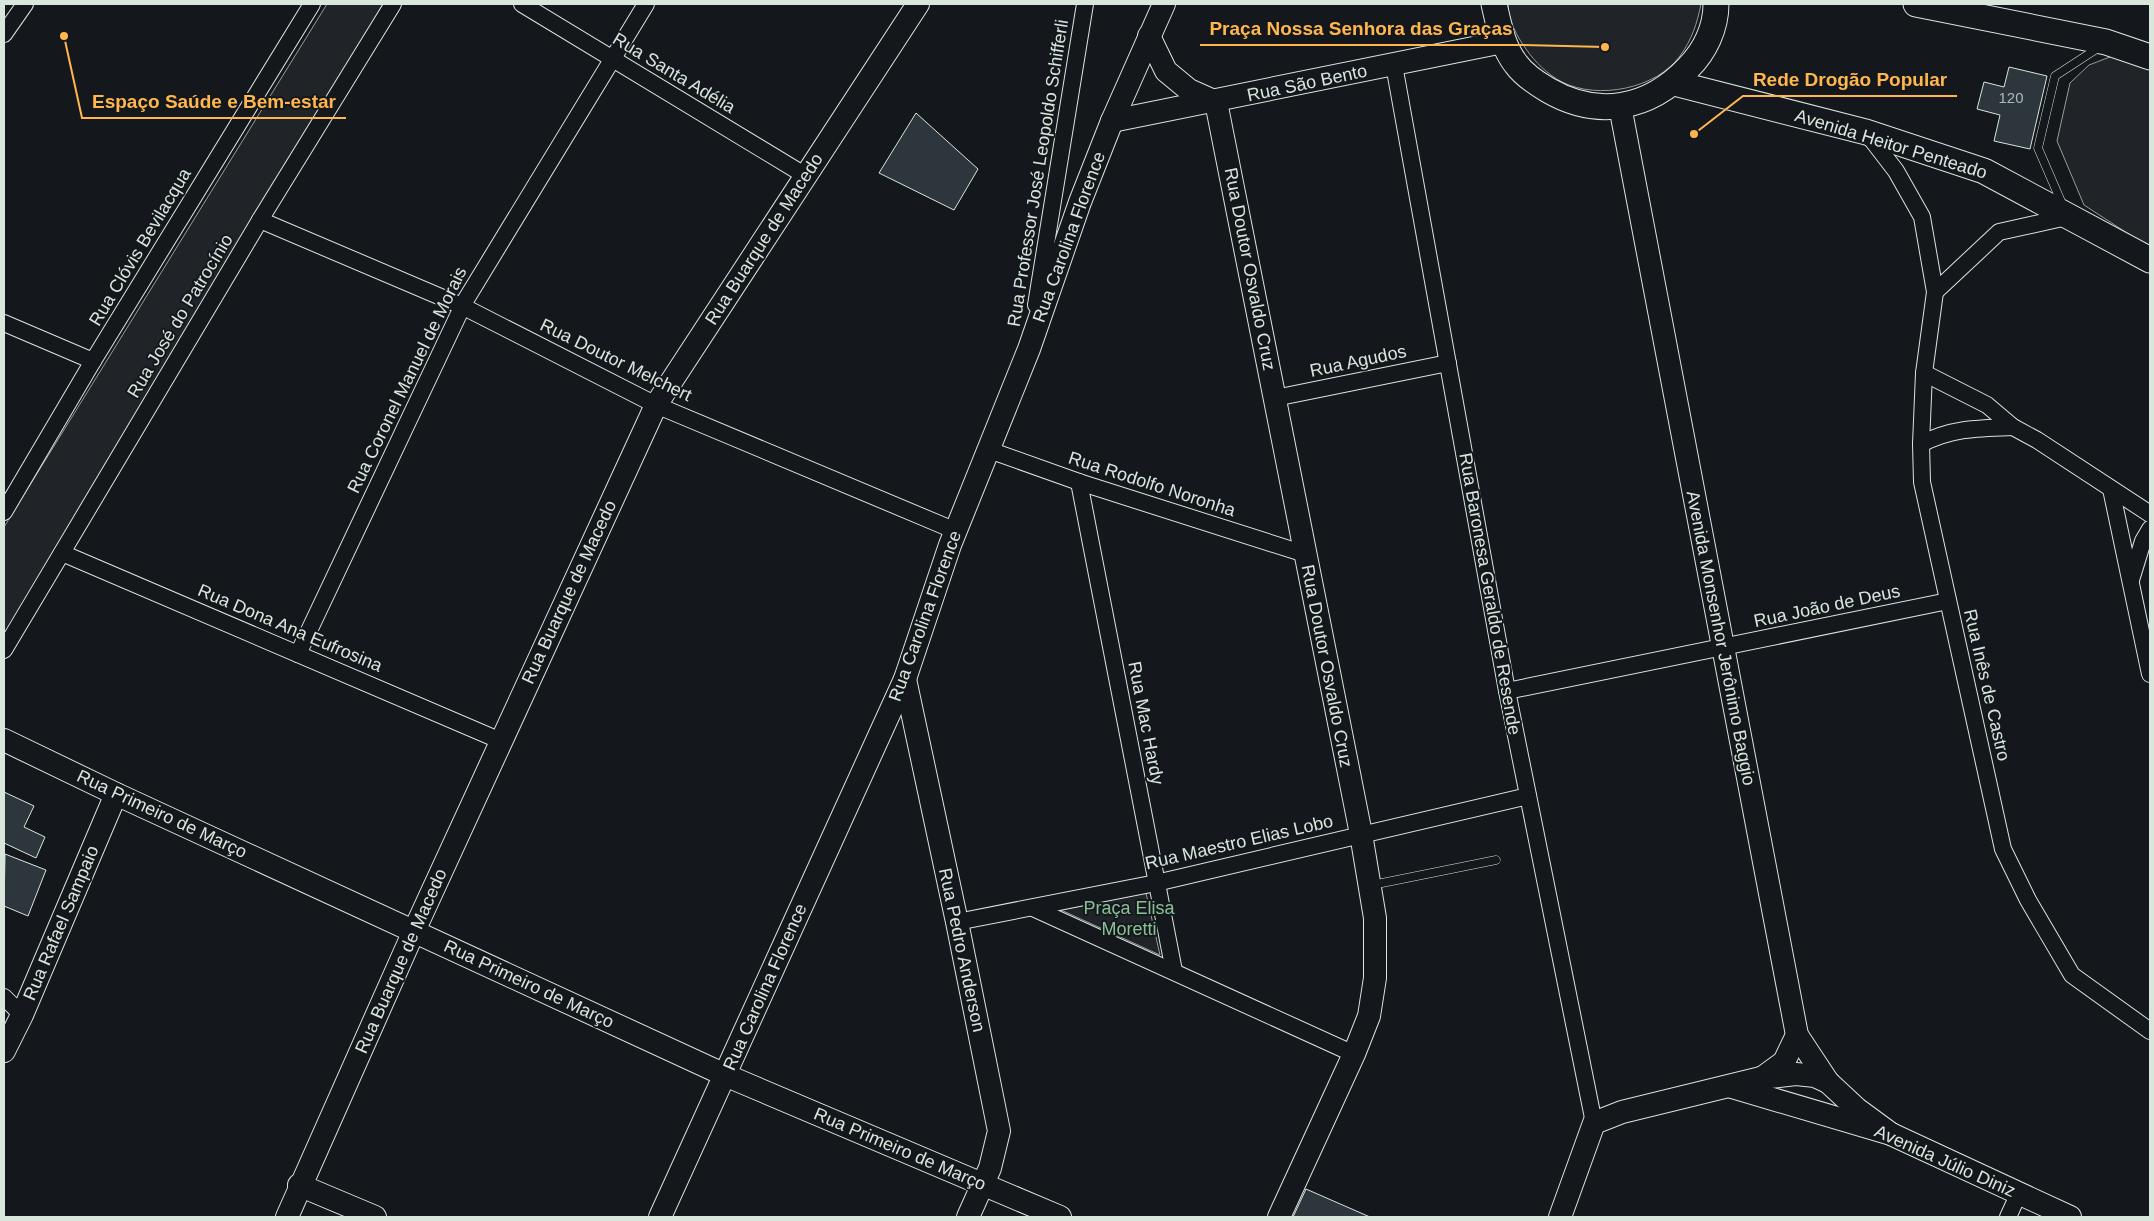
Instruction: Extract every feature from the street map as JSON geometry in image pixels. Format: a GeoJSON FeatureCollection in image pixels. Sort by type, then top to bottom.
{"type":"FeatureCollection","features":[{"type":"Feature","properties":{"kind":"main road","name":"Rua Buarque de Macedo"},"geometry":{"type":"LineString","coordinates":[[287,1217],[299,1185],[414,931],[656,405],[918,4]]}},
{"type":"Feature","properties":{"kind":"main road","name":"Rua Carolina Florence"},"geometry":{"type":"LineString","coordinates":[[660,1217],[905,678],[956,531],[1029,349],[1080,202],[1112,121],[1164,4]]}},
{"type":"Feature","properties":{"kind":"main road"},"geometry":{"type":"LineString","coordinates":[[1494,4],[1503,42],[1516,64],[1534,82],[1554,94],[1575,103],[1607,107],[1620,106],[1651,97],[1674,84],[1697,59],[1709,37],[1716,14],[1716,4]]}},
{"type":"Feature","properties":{"kind":"main road"},"geometry":{"type":"LineString","coordinates":[[1916,4],[2106,42],[2150,57]]}},
{"type":"Feature","properties":{"kind":"main road"},"geometry":{"type":"LineString","coordinates":[[1149,36],[1166,71],[1189,90],[1216,102]]}},
{"type":"Feature","properties":{"kind":"main road","name":"Rua São Bento"},"geometry":{"type":"LineString","coordinates":[[1112,121],[1216,102],[1503,42]]}},
{"type":"Feature","properties":{"kind":"main road","name":"Avenida Heitor Penteado"},"geometry":{"type":"LineString","coordinates":[[1674,84],[1866,132],[1984,171],[2150,260]]}},
{"type":"Feature","properties":{"kind":"main road","name":"Rua Doutor Osvaldo Cruz"},"geometry":{"type":"LineString","coordinates":[[1216,102],[1361,834],[1375,918],[1376,978],[1369,1016],[1354,1054],[1279,1217]]}},
{"type":"Feature","properties":{"kind":"main road","name":"Avenida Monsenhor Jerônimo Baggio"},"geometry":{"type":"LineString","coordinates":[[1620,106],[1797,1035],[1828,1082],[1857,1109],[1891,1134]]}},
{"type":"Feature","properties":{"kind":"main road","name":"Rua Pedro Anderson"},"geometry":{"type":"LineString","coordinates":[[905,678],[999,1131],[990,1168],[968,1217]]}},
{"type":"Feature","properties":{"kind":"main road","name":"Rua Primeiro de Março"},"geometry":{"type":"LineString","coordinates":[[4,740],[116,794],[725,1075],[1060,1217]]}},
{"type":"Feature","properties":{"kind":"main road","name":"Rua Rafael Sampaio"},"geometry":{"type":"LineString","coordinates":[[4,1048],[22,1015],[116,794]]}},
{"type":"Feature","properties":{"kind":"main road"},"geometry":{"type":"LineString","coordinates":[[1761,1078],[1784,1062],[1797,1035]]}},
{"type":"Feature","properties":{"kind":"main road"},"geometry":{"type":"LineString","coordinates":[[1565,1215],[1594,1123],[1622,1112],[1761,1078],[1796,1074],[1815,1076],[1828,1082]]}},
{"type":"Feature","properties":{"kind":"main road","name":"Avenida Júlio Diniz"},"geometry":{"type":"LineString","coordinates":[[1732,1086],[1891,1134],[2070,1217]]}},
{"type":"Feature","properties":{"kind":"main road"},"geometry":{"type":"LineString","coordinates":[[299,1185],[375,1217]]}},
{"type":"Feature","properties":{"kind":"street"},"geometry":{"type":"LineString","coordinates":[[4,34],[24,4]]}},
{"type":"Feature","properties":{"kind":"street","name":"Rua Clóvis Bevilacqua"},"geometry":{"type":"LineString","coordinates":[[4,512],[93,361],[312,4]]}},
{"type":"Feature","properties":{"kind":"street","name":"Rua José do Patrocínio"},"geometry":{"type":"LineString","coordinates":[[4,650],[260,220],[393,4]]}},
{"type":"Feature","properties":{"kind":"street","name":"Rua Santa Adélia"},"geometry":{"type":"LineString","coordinates":[[522,4],[806,176]]}},
{"type":"Feature","properties":{"kind":"street","name":"Rua Coronel Manuel de Morais"},"geometry":{"type":"LineString","coordinates":[[298,654],[462,306],[646,4]]}},
{"type":"Feature","properties":{"kind":"street","name":"Rua Professor José Leopoldo Schifferli"},"geometry":{"type":"LineString","coordinates":[[1029,349],[1085,4]]}},
{"type":"Feature","properties":{"kind":"street","name":"Rua Baronesa Geraldo de Resende"},"geometry":{"type":"LineString","coordinates":[[1394,64],[1507,691],[1594,1123]]}},
{"type":"Feature","properties":{"kind":"street","name":"Rua Inês de Castro"},"geometry":{"type":"LineString","coordinates":[[1866,132],[1896,171],[1922,217],[1935,292],[1924,373],[1921,444],[1922,482],[2004,848],[2028,900],[2072,975],[2150,1031]]}},
{"type":"Feature","properties":{"kind":"street"},"geometry":{"type":"LineString","coordinates":[[1935,292],[1999,232],[2068,217]]}},
{"type":"Feature","properties":{"kind":"street","name":"Rua Doutor Melchert"},"geometry":{"type":"LineString","coordinates":[[260,220],[462,306],[656,405],[956,531]]}},
{"type":"Feature","properties":{"kind":"street"},"geometry":{"type":"LineString","coordinates":[[4,323],[93,361]]}},
{"type":"Feature","properties":{"kind":"street","name":"Rua Agudos"},"geometry":{"type":"LineString","coordinates":[[1275,398],[1448,363]]}},
{"type":"Feature","properties":{"kind":"street"},"geometry":{"type":"LineString","coordinates":[[1924,373],[1987,405],[2013,427],[2037,440],[2150,514]]}},
{"type":"Feature","properties":{"kind":"street"},"geometry":{"type":"LineString","coordinates":[[1921,444],[1939,435],[1970,428],[2013,427]]}},
{"type":"Feature","properties":{"kind":"street","name":"Rua Rodolfo Noronha"},"geometry":{"type":"LineString","coordinates":[[989,450],[1079,482],[1305,554]]}},
{"type":"Feature","properties":{"kind":"street","name":"Rua Mac Hardy"},"geometry":{"type":"LineString","coordinates":[[1079,482],[1174,971]]}},
{"type":"Feature","properties":{"kind":"street"},"geometry":{"type":"LineString","coordinates":[[2111,489],[2150,674]]}},
{"type":"Feature","properties":{"kind":"street"},"geometry":{"type":"LineString","coordinates":[[2131,582],[2143,541],[2150,529]]}},
{"type":"Feature","properties":{"kind":"street","name":"Rua Dona Ana Eufrosina"},"geometry":{"type":"LineString","coordinates":[[62,553],[501,741]]}},
{"type":"Feature","properties":{"kind":"street","name":"Rua João de Deus"},"geometry":{"type":"LineString","coordinates":[[1507,691],[1948,601]]}},
{"type":"Feature","properties":{"kind":"street","name":"Rua Maestro Elias Lobo"},"geometry":{"type":"LineString","coordinates":[[957,922],[1156,883],[1528,796]]}},
{"type":"Feature","properties":{"kind":"street"},"geometry":{"type":"LineString","coordinates":[[1033,908],[1354,1054]]}},
{"type":"Feature","properties":{"kind":"street"},"geometry":{"type":"LineString","coordinates":[[4,997],[22,1015]]}},
{"type":"Feature","properties":{"kind":"street"},"geometry":{"type":"LineString","coordinates":[[2008,1217],[2019,1193]]}},
{"type":"Feature","properties":{"kind":"lane"},"geometry":{"type":"LineString","coordinates":[[2068,217],[2038,148],[2055,76],[2106,42]]}},
{"type":"Feature","properties":{"kind":"lane"},"geometry":{"type":"LineString","coordinates":[[1370,886],[1496,860]]}},
{"type":"Feature","properties":{"kind":"green space"},"geometry":{"type":"Polygon","coordinates":[[[327,4],[383,4],[4,648],[4,527],[327,4]]]}},
{"type":"Feature","properties":{"kind":"green space"},"geometry":{"type":"Polygon","coordinates":[[[1508,4],[1701,4],[1691,37],[1680,56],[1670,67],[1657,77],[1626,88],[1592,90],[1562,82],[1533,59],[1519,39],[1511,22],[1508,4]]]}},
{"type":"Feature","properties":{"kind":"green space"},"geometry":{"type":"Polygon","coordinates":[[[2115,55],[2150,67],[2150,248],[2084,205],[2057,141],[2070,83],[2089,65],[2115,55]]]}},
{"type":"Feature","properties":{"kind":"green space","name":"Praça Elisa Moretti"},"geometry":{"type":"Polygon","coordinates":[[[1146,893],[1160,955],[1061,910],[1146,893]]]}},
{"type":"Feature","properties":{"kind":"building"},"geometry":{"type":"Polygon","coordinates":[[[2009,67],[2047,76],[2030,149],[1994,141],[2000,115],[1977,109],[1984,82],[2004,87],[2009,67]]]}},
{"type":"Feature","properties":{"kind":"building"},"geometry":{"type":"Polygon","coordinates":[[[916,113],[978,169],[954,210],[879,173],[916,113]]]}},
{"type":"Feature","properties":{"kind":"building"},"geometry":{"type":"Polygon","coordinates":[[[4,792],[34,806],[24,827],[45,837],[36,858],[4,843],[4,792]]]}},
{"type":"Feature","properties":{"kind":"building"},"geometry":{"type":"Polygon","coordinates":[[[5,854],[46,870],[28,916],[4,906],[5,854]]]}},
{"type":"Feature","properties":{"kind":"building"},"geometry":{"type":"Polygon","coordinates":[[[1306,1189],[1370,1217],[1293,1217],[1306,1189]]]}},
{"type":"Feature","properties":{"kind":"place","name":"Espaço Saúde e Bem-estar"},"geometry":{"type":"Point","coordinates":[64,36]}},
{"type":"Feature","properties":{"kind":"place","name":"Praça Nossa Senhora das Graças"},"geometry":{"type":"Point","coordinates":[1605,47]}},
{"type":"Feature","properties":{"kind":"place","name":"Rede Drogão Popular"},"geometry":{"type":"Point","coordinates":[1694,134]}}]}
